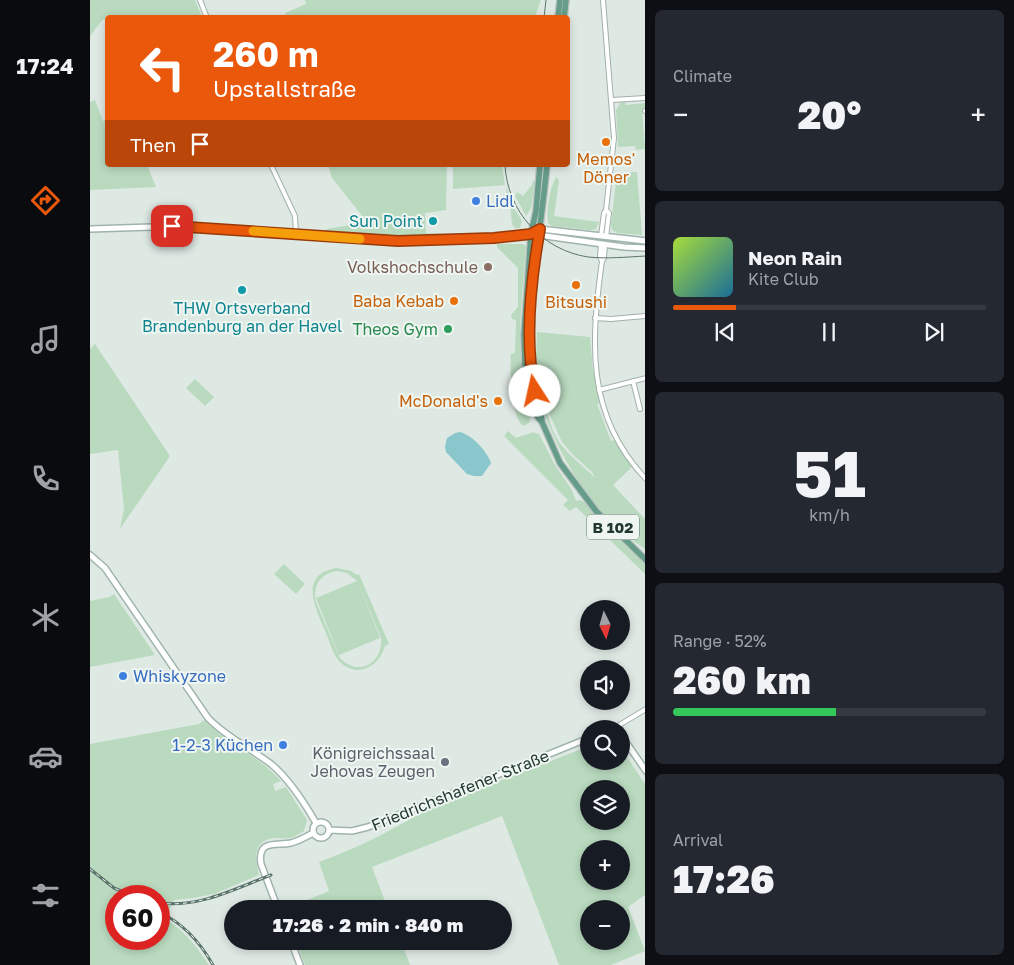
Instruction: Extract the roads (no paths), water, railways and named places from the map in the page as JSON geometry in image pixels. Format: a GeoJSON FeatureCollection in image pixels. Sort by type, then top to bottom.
{"type":"FeatureCollection","features":[{"type":"Feature","properties":{"kind":"main road"},"geometry":{"type":"LineString","coordinates":[[558,15],[560,0]]}},
{"type":"Feature","properties":{"kind":"main road"},"geometry":{"type":"LineString","coordinates":[[564,15],[566,0]]}},
{"type":"Feature","properties":{"kind":"main road","name":"B 102"},"geometry":{"type":"LineString","coordinates":[[540,167],[536,211],[531,234],[524,335],[524,364],[532,402],[560,463],[596,511],[645,560]]}},
{"type":"Feature","properties":{"kind":"main road","name":"B 102"},"geometry":{"type":"LineString","coordinates":[[542,422],[530,359],[530,316],[547,167]]}},
{"type":"Feature","properties":{"kind":"street"},"geometry":{"type":"LineString","coordinates":[[200,0],[206,15]]}},
{"type":"Feature","properties":{"kind":"street"},"geometry":{"type":"LineString","coordinates":[[603,0],[614,138],[606,210],[604,213],[604,237],[600,257],[602,261],[595,318],[594,352],[599,390],[617,442],[645,479]]}},
{"type":"Feature","properties":{"kind":"street"},"geometry":{"type":"LineString","coordinates":[[612,100],[645,98]]}},
{"type":"Feature","properties":{"kind":"street"},"geometry":{"type":"LineString","coordinates":[[272,167],[295,216],[296,234]]}},
{"type":"Feature","properties":{"kind":"street"},"geometry":{"type":"LineString","coordinates":[[90,229],[183,226],[398,241],[494,238],[539,232],[645,241]]}},
{"type":"Feature","properties":{"kind":"street"},"geometry":{"type":"LineString","coordinates":[[539,232],[603,244],[645,248]]}},
{"type":"Feature","properties":{"kind":"street"},"geometry":{"type":"LineString","coordinates":[[595,318],[611,319],[645,316]]}},
{"type":"Feature","properties":{"kind":"street"},"geometry":{"type":"LineString","coordinates":[[599,390],[645,378]]}},
{"type":"Feature","properties":{"kind":"street"},"geometry":{"type":"LineString","coordinates":[[633,381],[640,409]]}},
{"type":"Feature","properties":{"kind":"street","name":"Friedrichshafener Straße"},"geometry":{"type":"LineString","coordinates":[[90,555],[104,568],[208,718],[225,733],[261,756],[279,771],[316,823],[325,822],[328,826],[327,835],[322,838],[317,837],[313,833]]}},
{"type":"Feature","properties":{"kind":"street"},"geometry":{"type":"LineString","coordinates":[[628,720],[645,709]]}},
{"type":"Feature","properties":{"kind":"street","name":"Friedrichshafener Straße"},"geometry":{"type":"LineString","coordinates":[[329,830],[352,831],[368,827],[580,742]]}},
{"type":"Feature","properties":{"kind":"street"},"geometry":{"type":"LineString","coordinates":[[630,748],[645,771]]}},
{"type":"Feature","properties":{"kind":"street"},"geometry":{"type":"LineString","coordinates":[[275,900],[261,864],[262,851],[273,843],[292,843],[313,833],[316,823]]}},
{"type":"Feature","properties":{"kind":"street"},"geometry":{"type":"LineString","coordinates":[[294,950],[300,965]]}},
{"type":"Feature","properties":{"kind":"water"},"geometry":{"type":"Polygon","coordinates":[[[460,432],[474,440],[489,458],[491,463],[482,476],[467,474],[446,452],[447,438],[460,432]]]}},
{"type":"Feature","properties":{"kind":"tram line"},"geometry":{"type":"LineString","coordinates":[[544,15],[546,0]]}},
{"type":"Feature","properties":{"kind":"tram line"},"geometry":{"type":"LineString","coordinates":[[505,167],[512,198],[520,212],[530,226],[556,246],[571,253],[588,257],[645,256]]}},
{"type":"Feature","properties":{"kind":"railway"},"geometry":{"type":"LineString","coordinates":[[90,869],[110,885]]}},
{"type":"Feature","properties":{"kind":"railway"},"geometry":{"type":"LineString","coordinates":[[170,904],[202,900],[271,875]]}},
{"type":"Feature","properties":{"kind":"railway"},"geometry":{"type":"LineString","coordinates":[[170,918],[190,934],[213,965]]}},
{"type":"Feature","properties":{"kind":"place","name":"Memos' Döner"},"geometry":{"type":"Point","coordinates":[606,142]}},
{"type":"Feature","properties":{"kind":"place","name":"Lidl"},"geometry":{"type":"Point","coordinates":[476,201]}},
{"type":"Feature","properties":{"kind":"place","name":"Sun Point"},"geometry":{"type":"Point","coordinates":[433,221]}},
{"type":"Feature","properties":{"kind":"place","name":"Volkshochschule"},"geometry":{"type":"Point","coordinates":[488,267]}},
{"type":"Feature","properties":{"kind":"place","name":"Bitsushi"},"geometry":{"type":"Point","coordinates":[576,285]}},
{"type":"Feature","properties":{"kind":"place","name":"THW Ortsverband Brandenburg an der Havel"},"geometry":{"type":"Point","coordinates":[242,290]}},
{"type":"Feature","properties":{"kind":"place","name":"Baba Kebab"},"geometry":{"type":"Point","coordinates":[454,301]}},
{"type":"Feature","properties":{"kind":"place","name":"Theos Gym"},"geometry":{"type":"Point","coordinates":[448,329]}},
{"type":"Feature","properties":{"kind":"place","name":"McDonald's"},"geometry":{"type":"Point","coordinates":[498,401]}},
{"type":"Feature","properties":{"kind":"place","name":"Whiskyzone"},"geometry":{"type":"Point","coordinates":[123,676]}},
{"type":"Feature","properties":{"kind":"place","name":"1-2-3 Küchen"},"geometry":{"type":"Point","coordinates":[283,745]}},
{"type":"Feature","properties":{"kind":"place","name":"Königreichssaal Jehovas Zeugen"},"geometry":{"type":"Point","coordinates":[445,762]}}]}
